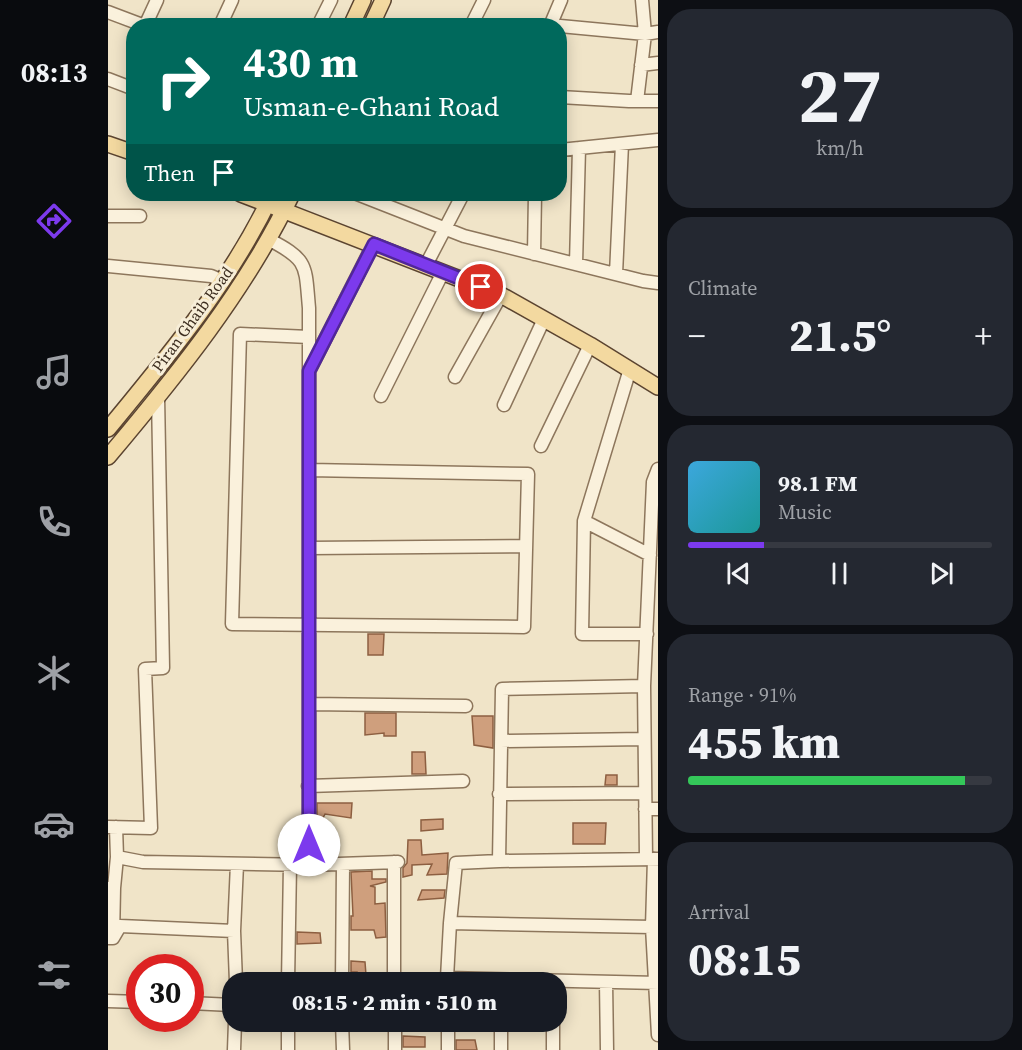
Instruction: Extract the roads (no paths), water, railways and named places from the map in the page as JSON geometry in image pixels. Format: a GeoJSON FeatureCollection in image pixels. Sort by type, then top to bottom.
{"type":"FeatureCollection","features":[{"type":"Feature","properties":{"kind":"main road"},"geometry":{"type":"LineString","coordinates":[[355,18],[363,0]]}},
{"type":"Feature","properties":{"kind":"main road"},"geometry":{"type":"LineString","coordinates":[[375,18],[383,0]]}},
{"type":"Feature","properties":{"kind":"main road"},"geometry":{"type":"LineString","coordinates":[[108,144],[126,150]]}},
{"type":"Feature","properties":{"kind":"main road","name":"Piran Ghaib Road"},"geometry":{"type":"LineString","coordinates":[[108,429],[167,357],[223,281],[269,201]]}},
{"type":"Feature","properties":{"kind":"main road"},"geometry":{"type":"LineString","coordinates":[[273,201],[285,210],[501,295],[590,345],[657,387]]}},
{"type":"Feature","properties":{"kind":"main road","name":"Piran Ghaib Road"},"geometry":{"type":"LineString","coordinates":[[108,457],[158,396],[232,298],[289,201]]}},
{"type":"Feature","properties":{"kind":"street"},"geometry":{"type":"LineString","coordinates":[[149,18],[157,0]]}},
{"type":"Feature","properties":{"kind":"street"},"geometry":{"type":"LineString","coordinates":[[224,18],[232,0]]}},
{"type":"Feature","properties":{"kind":"street"},"geometry":{"type":"LineString","coordinates":[[322,18],[331,0]]}},
{"type":"Feature","properties":{"kind":"street"},"geometry":{"type":"LineString","coordinates":[[475,18],[484,0]]}},
{"type":"Feature","properties":{"kind":"street"},"geometry":{"type":"LineString","coordinates":[[554,18],[561,0]]}},
{"type":"Feature","properties":{"kind":"street"},"geometry":{"type":"LineString","coordinates":[[637,101],[641,65],[651,33],[642,0]]}},
{"type":"Feature","properties":{"kind":"street"},"geometry":{"type":"LineString","coordinates":[[108,12],[126,19]]}},
{"type":"Feature","properties":{"kind":"street"},"geometry":{"type":"LineString","coordinates":[[567,27],[651,33]]}},
{"type":"Feature","properties":{"kind":"street"},"geometry":{"type":"LineString","coordinates":[[641,65],[657,63]]}},
{"type":"Feature","properties":{"kind":"street"},"geometry":{"type":"LineString","coordinates":[[108,79],[126,86]]}},
{"type":"Feature","properties":{"kind":"street"},"geometry":{"type":"LineString","coordinates":[[567,97],[657,101]]}},
{"type":"Feature","properties":{"kind":"street"},"geometry":{"type":"LineString","coordinates":[[567,149],[657,140]]}},
{"type":"Feature","properties":{"kind":"street"},"geometry":{"type":"LineString","coordinates":[[616,274],[622,144]]}},
{"type":"Feature","properties":{"kind":"street"},"geometry":{"type":"LineString","coordinates":[[576,264],[579,148]]}},
{"type":"Feature","properties":{"kind":"street"},"geometry":{"type":"LineString","coordinates":[[375,201],[464,236],[657,283]]}},
{"type":"Feature","properties":{"kind":"street"},"geometry":{"type":"LineString","coordinates":[[426,265],[459,201]]}},
{"type":"Feature","properties":{"kind":"street"},"geometry":{"type":"LineString","coordinates":[[534,254],[535,201]]}},
{"type":"Feature","properties":{"kind":"street"},"geometry":{"type":"LineString","coordinates":[[108,216],[140,216]]}},
{"type":"Feature","properties":{"kind":"street"},"geometry":{"type":"LineString","coordinates":[[268,240],[296,255],[302,262],[307,278],[310,548],[309,865]]}},
{"type":"Feature","properties":{"kind":"street"},"geometry":{"type":"LineString","coordinates":[[309,371],[374,244]]}},
{"type":"Feature","properties":{"kind":"street"},"geometry":{"type":"LineString","coordinates":[[108,266],[212,276],[223,281]]}},
{"type":"Feature","properties":{"kind":"street"},"geometry":{"type":"LineString","coordinates":[[381,396],[443,272]]}},
{"type":"Feature","properties":{"kind":"street"},"geometry":{"type":"LineString","coordinates":[[455,377],[501,295]]}},
{"type":"Feature","properties":{"kind":"street"},"geometry":{"type":"LineString","coordinates":[[504,405],[544,319]]}},
{"type":"Feature","properties":{"kind":"street"},"geometry":{"type":"LineString","coordinates":[[309,337],[240,334],[232,624],[524,627],[528,474],[309,470]]}},
{"type":"Feature","properties":{"kind":"street"},"geometry":{"type":"LineString","coordinates":[[541,446],[590,345]]}},
{"type":"Feature","properties":{"kind":"street"},"geometry":{"type":"LineString","coordinates":[[630,369],[584,521],[582,634],[650,627]]}},
{"type":"Feature","properties":{"kind":"street"},"geometry":{"type":"LineString","coordinates":[[110,938],[111,888],[117,857],[112,827],[151,828],[145,669],[163,668],[158,396]]}},
{"type":"Feature","properties":{"kind":"street"},"geometry":{"type":"LineString","coordinates":[[657,469],[653,482],[649,680],[644,736],[645,793],[651,809],[652,927],[657,1035]]}},
{"type":"Feature","properties":{"kind":"street"},"geometry":{"type":"LineString","coordinates":[[584,521],[650,555]]}},
{"type":"Feature","properties":{"kind":"street"},"geometry":{"type":"LineString","coordinates":[[310,548],[526,546]]}},
{"type":"Feature","properties":{"kind":"street"},"geometry":{"type":"LineString","coordinates":[[499,861],[502,689],[649,680]]}},
{"type":"Feature","properties":{"kind":"street"},"geometry":{"type":"LineString","coordinates":[[310,704],[466,706]]}},
{"type":"Feature","properties":{"kind":"street"},"geometry":{"type":"LineString","coordinates":[[501,741],[644,736],[657,733]]}},
{"type":"Feature","properties":{"kind":"street"},"geometry":{"type":"LineString","coordinates":[[308,786],[463,781]]}},
{"type":"Feature","properties":{"kind":"street"},"geometry":{"type":"LineString","coordinates":[[499,794],[645,793]]}},
{"type":"Feature","properties":{"kind":"street"},"geometry":{"type":"LineString","coordinates":[[117,857],[143,862],[290,865],[396,862],[394,972]]}},
{"type":"Feature","properties":{"kind":"street"},"geometry":{"type":"LineString","coordinates":[[447,972],[456,863],[652,859]]}},
{"type":"Feature","properties":{"kind":"street"},"geometry":{"type":"LineString","coordinates":[[236,972],[234,931],[237,864]]}},
{"type":"Feature","properties":{"kind":"street"},"geometry":{"type":"LineString","coordinates":[[342,972],[343,864]]}},
{"type":"Feature","properties":{"kind":"street"},"geometry":{"type":"LineString","coordinates":[[288,972],[290,865]]}},
{"type":"Feature","properties":{"kind":"street"},"geometry":{"type":"LineString","coordinates":[[450,923],[652,927]]}},
{"type":"Feature","properties":{"kind":"street"},"geometry":{"type":"LineString","coordinates":[[110,938],[120,926],[234,931]]}},
{"type":"Feature","properties":{"kind":"street"},"geometry":{"type":"LineString","coordinates":[[567,982],[656,983]]}},
{"type":"Feature","properties":{"kind":"street"},"geometry":{"type":"LineString","coordinates":[[606,982],[608,1050]]}},
{"type":"Feature","properties":{"kind":"street"},"geometry":{"type":"LineString","coordinates":[[108,1000],[126,1001]]}},
{"type":"Feature","properties":{"kind":"street"},"geometry":{"type":"LineString","coordinates":[[204,1004],[222,1005]]}},
{"type":"Feature","properties":{"kind":"street"},"geometry":{"type":"LineString","coordinates":[[234,1050],[235,1032]]}},
{"type":"Feature","properties":{"kind":"street"},"geometry":{"type":"LineString","coordinates":[[288,1032],[288,1050]]}},
{"type":"Feature","properties":{"kind":"street"},"geometry":{"type":"LineString","coordinates":[[342,1032],[343,1050]]}},
{"type":"Feature","properties":{"kind":"street"},"geometry":{"type":"LineString","coordinates":[[395,1032],[395,1050]]}},
{"type":"Feature","properties":{"kind":"street"},"geometry":{"type":"LineString","coordinates":[[448,1032],[448,1050]]}},
{"type":"Feature","properties":{"kind":"street"},"geometry":{"type":"LineString","coordinates":[[501,1032],[501,1050]]}},
{"type":"Feature","properties":{"kind":"street"},"geometry":{"type":"LineString","coordinates":[[553,1032],[553,1050]]}}]}
